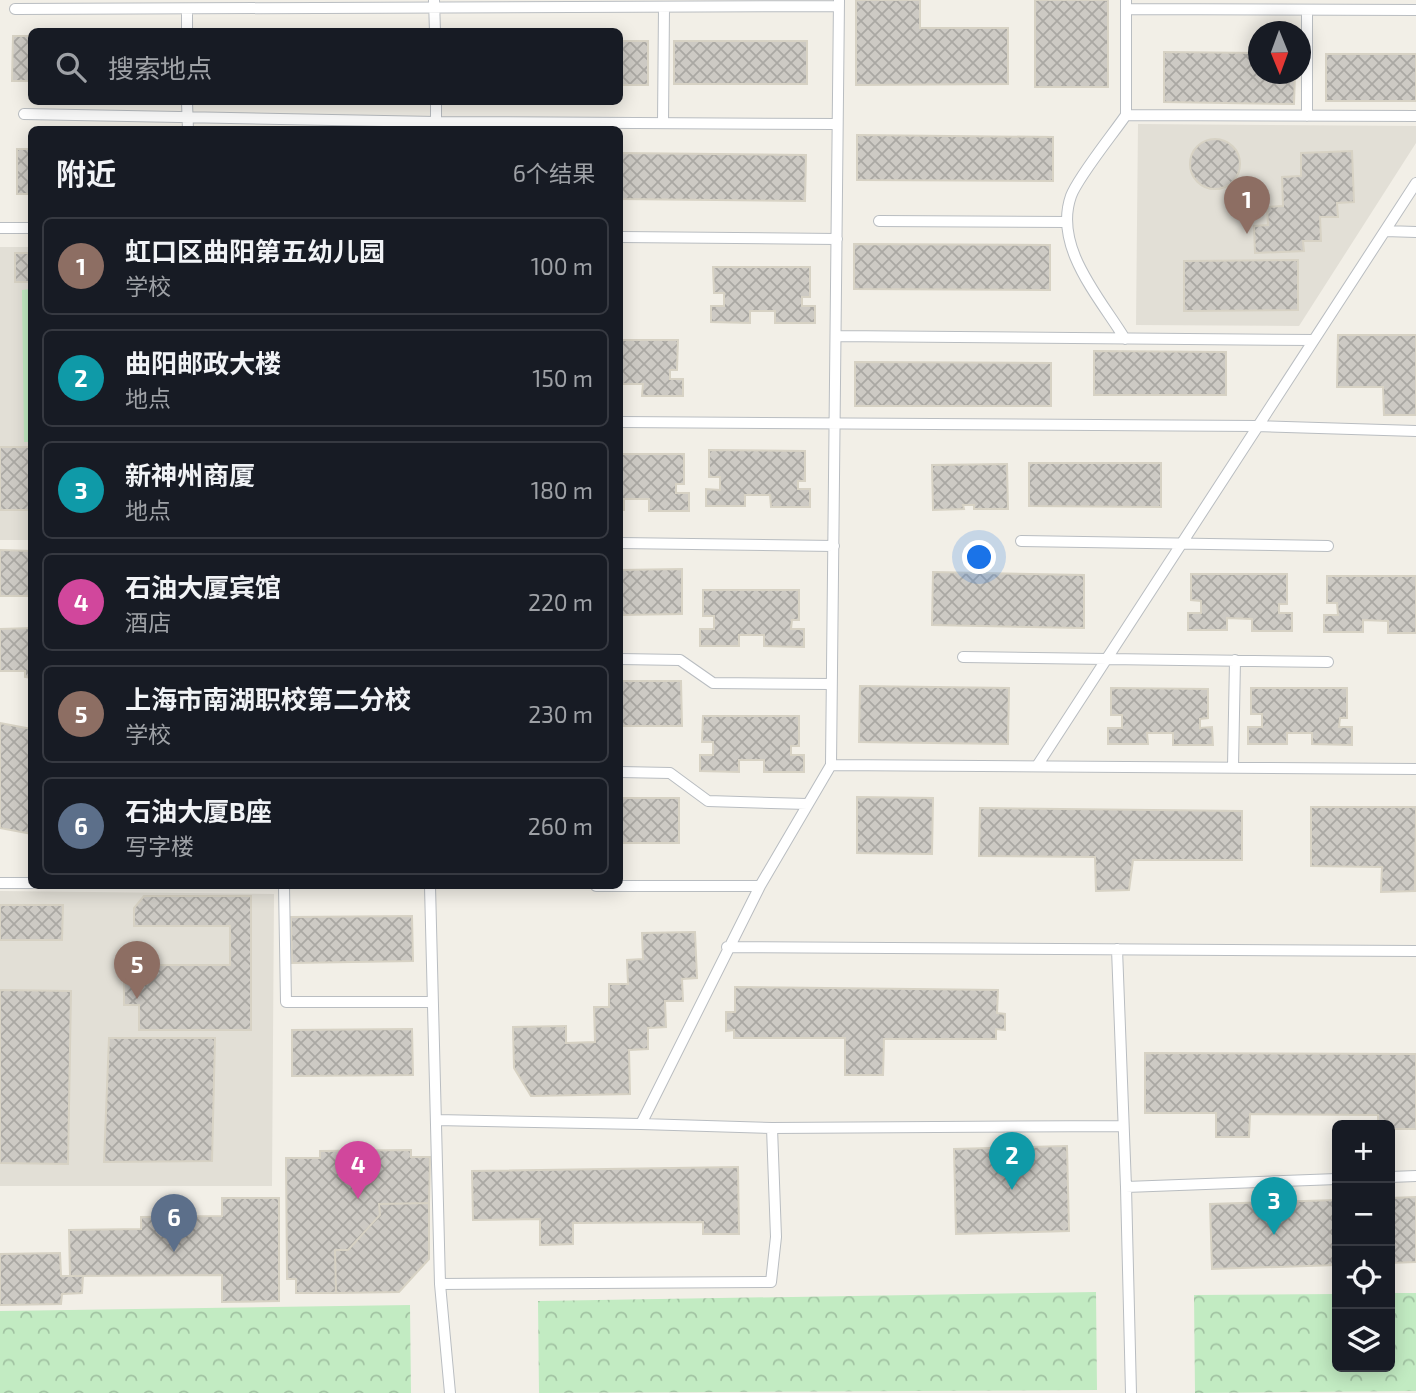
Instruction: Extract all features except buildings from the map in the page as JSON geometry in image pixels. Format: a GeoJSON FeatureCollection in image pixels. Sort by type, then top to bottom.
{"type":"FeatureCollection","features":[{"type":"Feature","properties":{"kind":"lane"},"geometry":{"type":"LineString","coordinates":[[15,9],[434,4],[664,7],[839,3],[831,765],[727,947],[641,1124]]}},
{"type":"Feature","properties":{"kind":"lane"},"geometry":{"type":"LineString","coordinates":[[434,4],[435,28]]}},
{"type":"Feature","properties":{"kind":"lane"},"geometry":{"type":"LineString","coordinates":[[1125,339],[1071,251],[1067,222],[1071,195],[1126,115],[1126,4],[1307,10],[1416,10]]}},
{"type":"Feature","properties":{"kind":"lane"},"geometry":{"type":"LineString","coordinates":[[663,123],[664,7]]}},
{"type":"Feature","properties":{"kind":"lane"},"geometry":{"type":"LineString","coordinates":[[187,9],[187,28]]}},
{"type":"Feature","properties":{"kind":"lane"},"geometry":{"type":"LineString","coordinates":[[1307,10],[1307,116]]}},
{"type":"Feature","properties":{"kind":"lane"},"geometry":{"type":"LineString","coordinates":[[187,105],[188,124]]}},
{"type":"Feature","properties":{"kind":"lane"},"geometry":{"type":"LineString","coordinates":[[436,105],[436,126]]}},
{"type":"Feature","properties":{"kind":"lane"},"geometry":{"type":"LineString","coordinates":[[24,114],[188,124],[837,124]]}},
{"type":"Feature","properties":{"kind":"lane"},"geometry":{"type":"LineString","coordinates":[[1126,115],[1416,116]]}},
{"type":"Feature","properties":{"kind":"lane"},"geometry":{"type":"LineString","coordinates":[[1037,766],[1416,183]]}},
{"type":"Feature","properties":{"kind":"lane"},"geometry":{"type":"LineString","coordinates":[[879,220],[1067,222]]}},
{"type":"Feature","properties":{"kind":"lane"},"geometry":{"type":"LineString","coordinates":[[0,228],[28,228]]}},
{"type":"Feature","properties":{"kind":"lane"},"geometry":{"type":"LineString","coordinates":[[1385,231],[1416,232]]}},
{"type":"Feature","properties":{"kind":"lane"},"geometry":{"type":"LineString","coordinates":[[623,237],[837,239]]}},
{"type":"Feature","properties":{"kind":"lane"},"geometry":{"type":"LineString","coordinates":[[836,336],[1314,340]]}},
{"type":"Feature","properties":{"kind":"lane"},"geometry":{"type":"LineString","coordinates":[[623,422],[1256,426],[1416,431]]}},
{"type":"Feature","properties":{"kind":"lane"},"geometry":{"type":"LineString","coordinates":[[1021,541],[1328,546]]}},
{"type":"Feature","properties":{"kind":"lane"},"geometry":{"type":"LineString","coordinates":[[623,543],[834,546]]}},
{"type":"Feature","properties":{"kind":"lane"},"geometry":{"type":"LineString","coordinates":[[963,657],[1328,662]]}},
{"type":"Feature","properties":{"kind":"lane"},"geometry":{"type":"LineString","coordinates":[[623,659],[680,660],[713,683],[831,684]]}},
{"type":"Feature","properties":{"kind":"lane"},"geometry":{"type":"LineString","coordinates":[[1233,767],[1235,660]]}},
{"type":"Feature","properties":{"kind":"lane"},"geometry":{"type":"LineString","coordinates":[[831,765],[1416,769]]}},
{"type":"Feature","properties":{"kind":"lane"},"geometry":{"type":"LineString","coordinates":[[623,772],[670,773],[708,801],[807,804]]}},
{"type":"Feature","properties":{"kind":"lane"},"geometry":{"type":"LineString","coordinates":[[0,883],[28,883]]}},
{"type":"Feature","properties":{"kind":"lane"},"geometry":{"type":"LineString","coordinates":[[623,886],[760,886]]}},
{"type":"Feature","properties":{"kind":"lane"},"geometry":{"type":"LineString","coordinates":[[284,889],[286,1002],[431,1002]]}},
{"type":"Feature","properties":{"kind":"lane"},"geometry":{"type":"LineString","coordinates":[[430,889],[440,1284],[450,1393]]}},
{"type":"Feature","properties":{"kind":"lane"},"geometry":{"type":"LineString","coordinates":[[727,947],[1416,951]]}},
{"type":"Feature","properties":{"kind":"lane"},"geometry":{"type":"LineString","coordinates":[[1117,949],[1131,1393]]}},
{"type":"Feature","properties":{"kind":"lane"},"geometry":{"type":"LineString","coordinates":[[436,1120],[772,1128],[1123,1126]]}},
{"type":"Feature","properties":{"kind":"lane"},"geometry":{"type":"LineString","coordinates":[[440,1284],[771,1282],[776,1237],[772,1128]]}},
{"type":"Feature","properties":{"kind":"lane"},"geometry":{"type":"LineString","coordinates":[[1395,1177],[1416,1176]]}},
{"type":"Feature","properties":{"kind":"lane"},"geometry":{"type":"LineString","coordinates":[[1126,1187],[1332,1179]]}},
{"type":"Feature","properties":{"kind":"shaded area"},"geometry":{"type":"Polygon","coordinates":[[[1138,124],[1416,126],[1416,143],[1299,326],[1136,325],[1138,124]]]}},
{"type":"Feature","properties":{"kind":"shaded area"},"geometry":{"type":"Polygon","coordinates":[[[0,247],[28,247],[28,540],[0,540],[0,247]]]}},
{"type":"Feature","properties":{"kind":"shaded area"},"geometry":{"type":"Polygon","coordinates":[[[0,891],[274,894],[272,1186],[0,1186],[0,891]]]}},
{"type":"Feature","properties":{"kind":"green space"},"geometry":{"type":"Polygon","coordinates":[[[28,289],[28,442],[24,442],[22,290],[28,289]]]}},
{"type":"Feature","properties":{"kind":"green space"},"geometry":{"type":"Polygon","coordinates":[[[1096,1292],[1097,1390],[539,1393],[538,1301],[1096,1292]]]}},
{"type":"Feature","properties":{"kind":"green space"},"geometry":{"type":"Polygon","coordinates":[[[1395,1293],[1416,1293],[1416,1391],[1195,1393],[1194,1295],[1332,1294],[1332,1372],[1395,1372],[1395,1293]]]}},
{"type":"Feature","properties":{"kind":"green space"},"geometry":{"type":"Polygon","coordinates":[[[410,1305],[411,1393],[0,1393],[0,1311],[410,1305]]]}},
{"type":"Feature","properties":{"kind":"place","name":"虹口区曲阳第五幼儿园"},"geometry":{"type":"Point","coordinates":[1247,234]}},
{"type":"Feature","properties":{"kind":"place","name":"上海市南湖职校第二分校"},"geometry":{"type":"Point","coordinates":[137,999]}},
{"type":"Feature","properties":{"kind":"place","name":"曲阳邮政大楼"},"geometry":{"type":"Point","coordinates":[1012,1190]}},
{"type":"Feature","properties":{"kind":"place","name":"石油大厦宾馆"},"geometry":{"type":"Point","coordinates":[358,1199]}},
{"type":"Feature","properties":{"kind":"place","name":"新神州商厦"},"geometry":{"type":"Point","coordinates":[1274,1235]}},
{"type":"Feature","properties":{"kind":"place","name":"石油大厦B座"},"geometry":{"type":"Point","coordinates":[174,1252]}}]}
